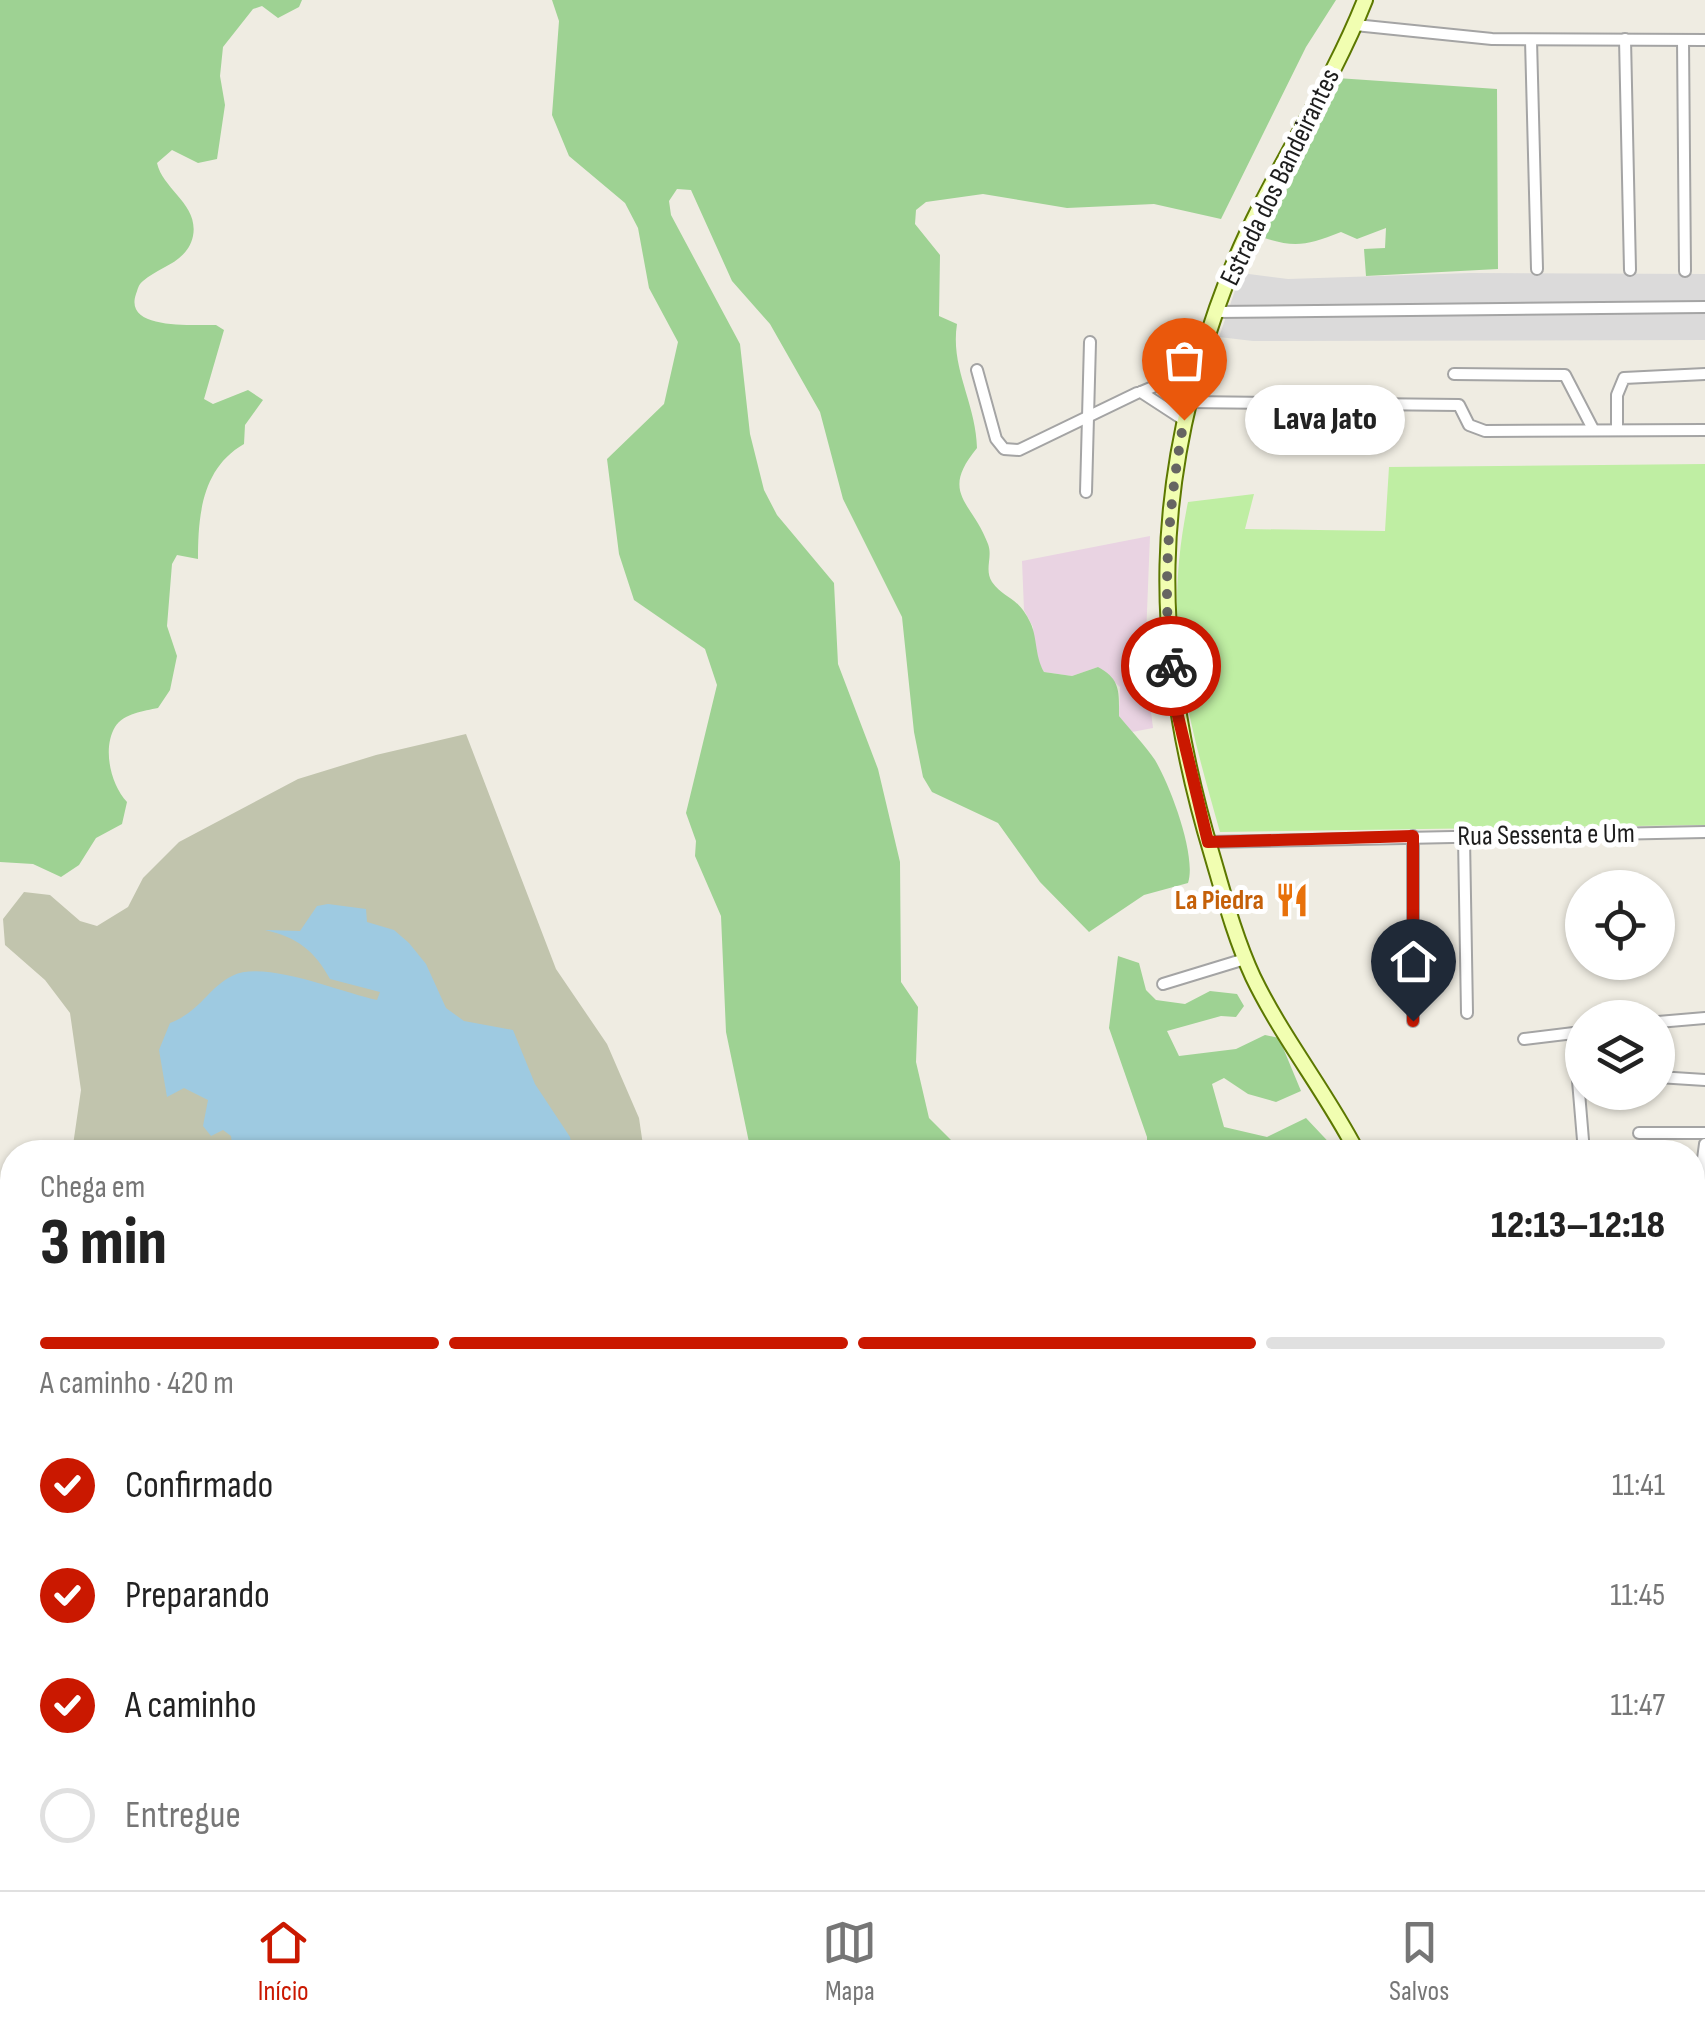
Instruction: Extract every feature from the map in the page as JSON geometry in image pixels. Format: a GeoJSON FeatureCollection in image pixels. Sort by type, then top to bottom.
{"type":"FeatureCollection","features":[{"type":"Feature","properties":{"kind":"main road","name":"Estrada dos Bandeirantes"},"geometry":{"type":"LineString","coordinates":[[1350,1140],[1276,1022],[1245,959],[1208,842],[1178,716],[1165,606],[1170,500],[1188,402],[1215,312],[1250,232],[1365,0]]}},
{"type":"Feature","properties":{"kind":"street"},"geometry":{"type":"LineString","coordinates":[[1355,25],[1429,36],[1705,40]]}},
{"type":"Feature","properties":{"kind":"street"},"geometry":{"type":"LineString","coordinates":[[1625,38],[1630,270]]}},
{"type":"Feature","properties":{"kind":"street"},"geometry":{"type":"LineString","coordinates":[[1531,40],[1537,269]]}},
{"type":"Feature","properties":{"kind":"street"},"geometry":{"type":"LineString","coordinates":[[1683,40],[1685,271]]}},
{"type":"Feature","properties":{"kind":"street"},"geometry":{"type":"LineString","coordinates":[[1215,312],[1705,307]]}},
{"type":"Feature","properties":{"kind":"street"},"geometry":{"type":"LineString","coordinates":[[1086,492],[1090,342]]}},
{"type":"Feature","properties":{"kind":"street"},"geometry":{"type":"LineString","coordinates":[[1184,420],[1141,392],[1198,368]]}},
{"type":"Feature","properties":{"kind":"street"},"geometry":{"type":"LineString","coordinates":[[977,370],[996,439],[1004,449],[1019,450],[1137,393]]}},
{"type":"Feature","properties":{"kind":"street"},"geometry":{"type":"LineString","coordinates":[[1454,374],[1565,375],[1593,430]]}},
{"type":"Feature","properties":{"kind":"street"},"geometry":{"type":"LineString","coordinates":[[1617,429],[1616,396],[1624,378],[1705,374]]}},
{"type":"Feature","properties":{"kind":"street"},"geometry":{"type":"LineString","coordinates":[[1188,402],[1459,404],[1469,426],[1485,431],[1705,430]]}},
{"type":"Feature","properties":{"kind":"street","name":"Rua Sessenta e Um"},"geometry":{"type":"LineString","coordinates":[[1208,842],[1705,832]]}},
{"type":"Feature","properties":{"kind":"street"},"geometry":{"type":"LineString","coordinates":[[1413,836],[1413,1021]]}},
{"type":"Feature","properties":{"kind":"street"},"geometry":{"type":"LineString","coordinates":[[1464,838],[1467,1013]]}},
{"type":"Feature","properties":{"kind":"street"},"geometry":{"type":"LineString","coordinates":[[1163,984],[1245,959]]}},
{"type":"Feature","properties":{"kind":"street"},"geometry":{"type":"LineString","coordinates":[[1675,1021],[1705,1018]]}},
{"type":"Feature","properties":{"kind":"street"},"geometry":{"type":"LineString","coordinates":[[1524,1038],[1565,1033]]}},
{"type":"Feature","properties":{"kind":"street"},"geometry":{"type":"LineString","coordinates":[[1675,1078],[1705,1080]]}},
{"type":"Feature","properties":{"kind":"street"},"geometry":{"type":"LineString","coordinates":[[1582,1110],[1583,1140]]}},
{"type":"Feature","properties":{"kind":"street"},"geometry":{"type":"LineString","coordinates":[[1639,1133],[1705,1133]]}},
{"type":"Feature","properties":{"kind":"shaded area"},"geometry":{"type":"Polygon","coordinates":[[[1241,273],[1288,279],[1470,273],[1705,274],[1705,340],[1253,341],[1219,337],[1241,273]]]}},
{"type":"Feature","properties":{"kind":"shaded area"},"geometry":{"type":"Polygon","coordinates":[[[1150,536],[1145,662],[1153,728],[1132,732],[1119,716],[1120,687],[1098,667],[1072,676],[1044,672],[1034,655],[1033,627],[1024,610],[1022,561],[1150,536]]]}},
{"type":"Feature","properties":{"kind":"shaded area"},"geometry":{"type":"Polygon","coordinates":[[[466,734],[556,969],[607,1044],[639,1118],[642,1140],[74,1140],[81,1090],[70,1013],[45,980],[5,945],[3,919],[24,892],[50,895],[80,921],[97,926],[128,907],[143,878],[179,842],[298,779],[376,755],[466,734]]]}},
{"type":"Feature","properties":{"kind":"green space"},"geometry":{"type":"Polygon","coordinates":[[[0,0],[302,0],[299,7],[278,18],[262,6],[253,9],[223,47],[220,76],[225,105],[217,159],[198,163],[172,150],[157,163],[191,215],[193,236],[179,258],[140,284],[135,306],[150,320],[216,325],[224,330],[204,399],[213,404],[248,390],[263,400],[245,425],[244,444],[230,454],[211,479],[201,510],[198,559],[177,555],[172,564],[167,626],[177,656],[170,690],[158,708],[124,719],[111,736],[110,766],[127,802],[122,824],[96,838],[79,865],[61,877],[33,864],[0,862],[0,0]]]}},
{"type":"Feature","properties":{"kind":"green space"},"geometry":{"type":"Polygon","coordinates":[[[552,0],[1336,0],[1306,47],[1221,219],[1154,204],[1067,208],[983,194],[926,202],[916,210],[915,224],[940,255],[939,316],[957,324],[957,356],[977,448],[960,476],[960,487],[988,544],[992,582],[1020,606],[1029,620],[1044,672],[1072,676],[1098,667],[1111,676],[1118,694],[1119,716],[1155,760],[1185,839],[1188,883],[1144,895],[1089,932],[1040,882],[998,823],[932,792],[923,777],[914,732],[902,617],[843,499],[820,412],[770,324],[732,281],[691,190],[677,189],[669,201],[671,215],[740,344],[750,434],[764,490],[777,515],[834,583],[838,664],[878,769],[900,862],[901,982],[918,1007],[916,1062],[929,1118],[951,1140],[748,1140],[726,1032],[721,916],[695,856],[696,841],[686,813],[717,685],[705,649],[634,600],[619,554],[607,459],[664,404],[678,342],[649,288],[638,228],[625,203],[569,156],[552,115],[559,21],[552,0]]]}},
{"type":"Feature","properties":{"kind":"green space"},"geometry":{"type":"Polygon","coordinates":[[[1337,78],[1497,89],[1498,269],[1366,276],[1364,249],[1385,248],[1386,228],[1357,239],[1341,232],[1297,244],[1253,234],[1337,78]]]}},
{"type":"Feature","properties":{"kind":"green space"},"geometry":{"type":"Polygon","coordinates":[[[1705,464],[1705,825],[1220,832],[1188,708],[1178,630],[1177,590],[1188,502],[1254,494],[1245,529],[1385,531],[1389,467],[1705,464]]]}},
{"type":"Feature","properties":{"kind":"green space"},"geometry":{"type":"Polygon","coordinates":[[[1118,956],[1139,963],[1146,990],[1156,1000],[1185,1004],[1210,991],[1237,994],[1244,1006],[1236,1017],[1221,1016],[1167,1031],[1179,1056],[1236,1049],[1265,1035],[1279,1038],[1301,1091],[1276,1102],[1248,1094],[1224,1078],[1212,1084],[1224,1127],[1267,1137],[1306,1118],[1327,1140],[1147,1140],[1109,1028],[1118,956]]]}},
{"type":"Feature","properties":{"kind":"water"},"geometry":{"type":"Polygon","coordinates":[[[317,906],[366,909],[367,922],[394,930],[426,964],[446,1008],[464,1021],[513,1030],[535,1084],[571,1140],[232,1140],[223,1130],[211,1136],[203,1126],[208,1100],[184,1088],[167,1097],[159,1050],[170,1023],[232,976],[246,972],[283,974],[377,1000],[380,992],[330,979],[304,947],[265,930],[300,931],[317,906]]]}},
{"type":"Feature","properties":{"kind":"way so far"},"geometry":{"type":"LineString","coordinates":[[1171,666],[1165,606],[1166,562],[1170,500],[1184,420]]}},
{"type":"Feature","properties":{"kind":"place","name":"Lava Jato"},"geometry":{"type":"Point","coordinates":[1184,420]}},
{"type":"Feature","properties":{"kind":"place","name":"La Piedra"},"geometry":{"type":"Point","coordinates":[1292,900]}},
{"type":"Feature","properties":{"kind":"route"},"geometry":{"type":"LineString","coordinates":[[1171,666],[1178,716],[1208,842],[1413,836],[1413,1021]]}}]}
